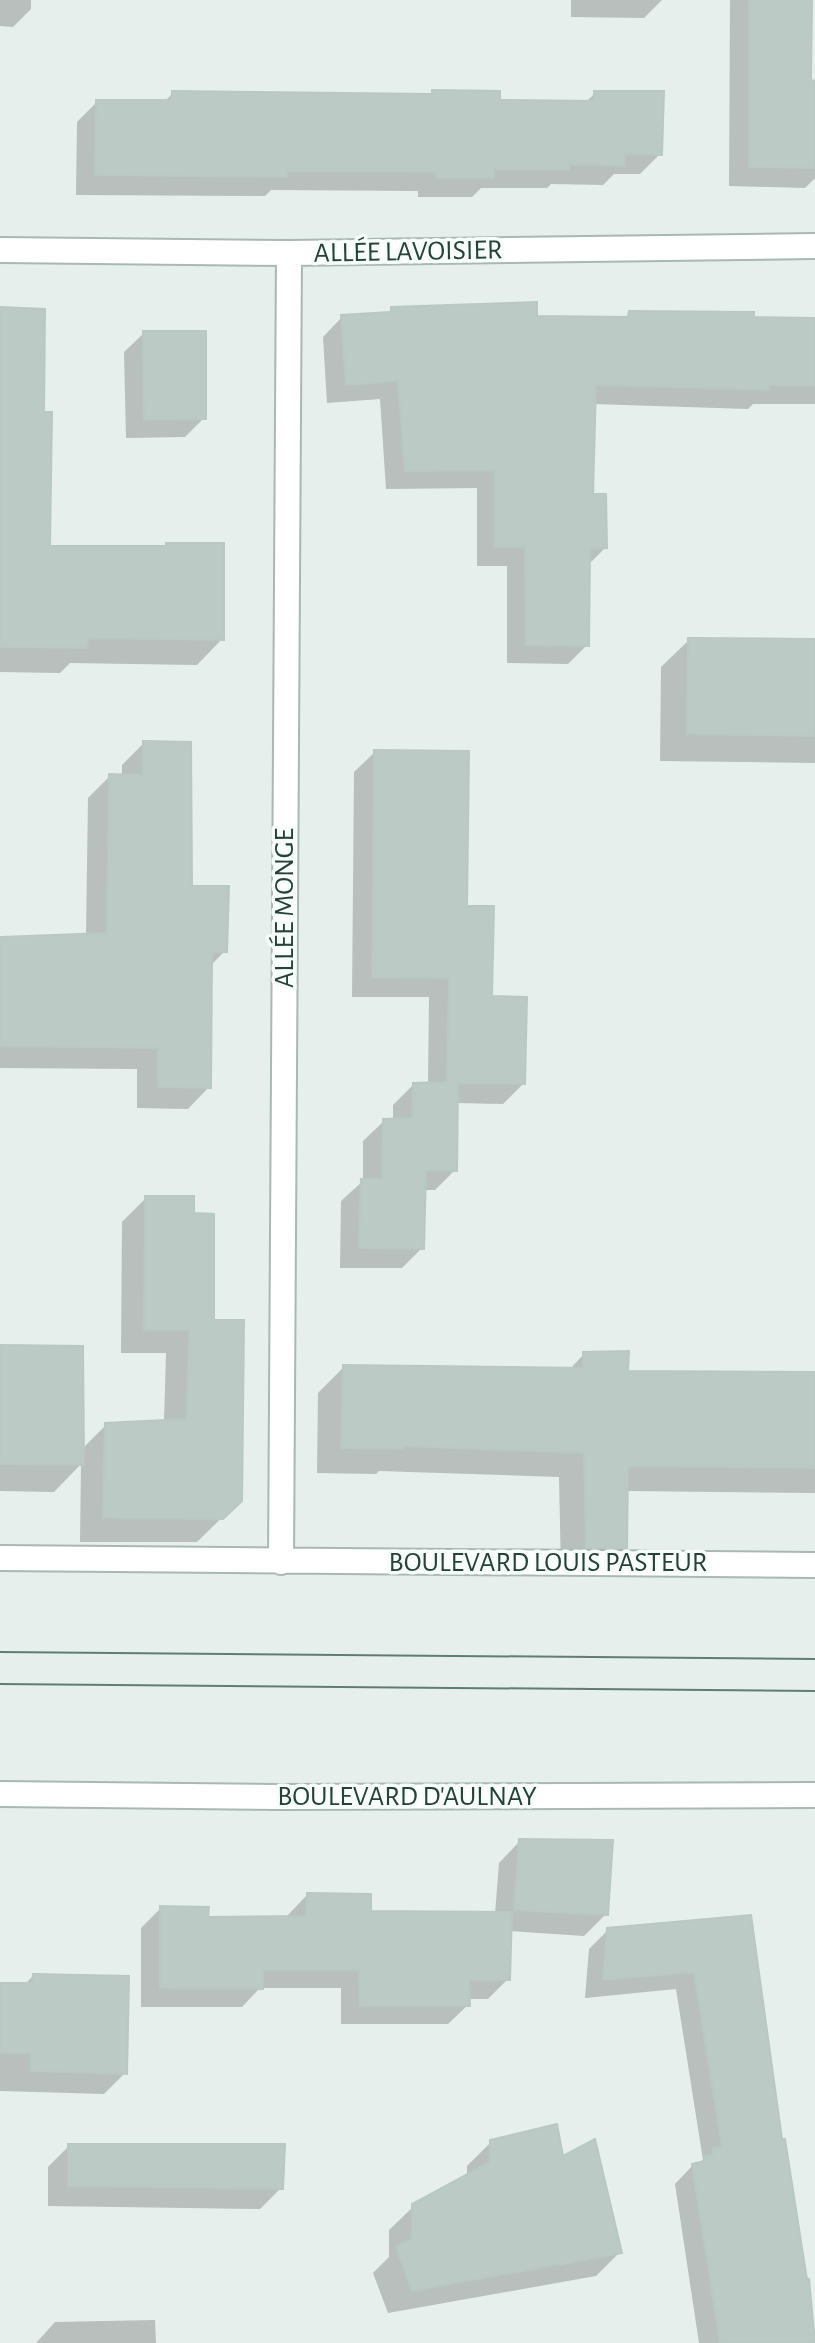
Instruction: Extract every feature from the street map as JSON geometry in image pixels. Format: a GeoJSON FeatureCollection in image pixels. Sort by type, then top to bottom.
{"type":"FeatureCollection","features":[{"type":"Feature","properties":{"kind":"street","name":"ALLÉE LAVOISIER"},"geometry":{"type":"LineString","coordinates":[[0,250],[289,253],[815,246]]}},
{"type":"Feature","properties":{"kind":"street","name":"ALLÉE MONGE"},"geometry":{"type":"LineString","coordinates":[[281,1562],[289,253]]}},
{"type":"Feature","properties":{"kind":"street"},"geometry":{"type":"LineString","coordinates":[[0,1558],[281,1562]]}},
{"type":"Feature","properties":{"kind":"street","name":"BOULEVARD LOUIS PASTEUR"},"geometry":{"type":"LineString","coordinates":[[281,1562],[815,1565]]}},
{"type":"Feature","properties":{"kind":"street","name":"BOULEVARD D'AULNAY"},"geometry":{"type":"LineString","coordinates":[[0,1794],[814,1801]]}},
{"type":"Feature","properties":{"kind":"building"},"geometry":{"type":"Polygon","coordinates":[[[749,0],[812,0],[811,80],[815,81],[815,168],[749,167],[749,0]]]}},
{"type":"Feature","properties":{"kind":"building"},"geometry":{"type":"Polygon","coordinates":[[[432,90],[500,91],[500,100],[594,101],[594,91],[664,91],[662,155],[625,154],[624,166],[569,164],[569,169],[494,169],[494,178],[437,178],[437,172],[287,171],[287,177],[95,175],[96,100],[172,100],[172,91],[432,94],[432,90]]]}},
{"type":"Feature","properties":{"kind":"building"},"geometry":{"type":"Polygon","coordinates":[[[537,302],[537,316],[628,317],[629,311],[754,312],[754,317],[815,318],[815,385],[769,385],[769,390],[596,385],[593,494],[606,494],[607,548],[590,549],[589,646],[526,645],[525,547],[495,547],[495,470],[405,471],[398,381],[346,385],[341,315],[391,312],[391,307],[537,302]]]}},
{"type":"Feature","properties":{"kind":"building"},"geometry":{"type":"Polygon","coordinates":[[[0,307],[45,309],[44,412],[52,412],[50,546],[224,543],[224,640],[88,638],[87,648],[0,647],[0,307]]]}},
{"type":"Feature","properties":{"kind":"building"},"geometry":{"type":"Polygon","coordinates":[[[143,331],[206,331],[206,419],[144,420],[143,331]]]}},
{"type":"Feature","properties":{"kind":"building"},"geometry":{"type":"Polygon","coordinates":[[[688,638],[815,639],[815,736],[687,734],[688,638]]]}},
{"type":"Feature","properties":{"kind":"building"},"geometry":{"type":"Polygon","coordinates":[[[143,741],[191,742],[192,886],[229,886],[227,952],[212,952],[211,1088],[158,1087],[158,1048],[0,1046],[0,937],[107,933],[109,774],[143,775],[143,741]]]}},
{"type":"Feature","properties":{"kind":"building"},"geometry":{"type":"Polygon","coordinates":[[[374,750],[469,751],[467,906],[494,906],[492,996],[527,997],[525,1084],[458,1083],[457,1171],[426,1170],[424,1249],[359,1248],[361,1179],[382,1179],[383,1119],[412,1118],[413,1083],[447,1082],[449,978],[372,977],[374,750]]]}},
{"type":"Feature","properties":{"kind":"building"},"geometry":{"type":"Polygon","coordinates":[[[145,1196],[194,1196],[194,1213],[214,1214],[214,1320],[244,1320],[242,1501],[223,1519],[103,1518],[105,1423],[187,1419],[189,1330],[144,1330],[145,1196]]]}},
{"type":"Feature","properties":{"kind":"building"},"geometry":{"type":"Polygon","coordinates":[[[0,1345],[83,1346],[84,1465],[0,1464],[0,1345]]]}},
{"type":"Feature","properties":{"kind":"building"},"geometry":{"type":"Polygon","coordinates":[[[629,1351],[628,1371],[815,1372],[815,1468],[628,1466],[627,1548],[586,1548],[584,1453],[403,1446],[403,1449],[341,1448],[343,1365],[583,1368],[583,1352],[629,1351]]]}},
{"type":"Feature","properties":{"kind":"building"},"geometry":{"type":"Polygon","coordinates":[[[519,1839],[613,1840],[608,1915],[514,1910],[519,1839]]]}},
{"type":"Feature","properties":{"kind":"building"},"geometry":{"type":"Polygon","coordinates":[[[307,1893],[371,1894],[371,1911],[512,1912],[510,1980],[469,1980],[470,2006],[360,2006],[359,1970],[263,1970],[263,1989],[160,1988],[160,1906],[209,1907],[208,1917],[306,1916],[307,1893]]]}},
{"type":"Feature","properties":{"kind":"building"},"geometry":{"type":"Polygon","coordinates":[[[751,1915],[782,2139],[785,2139],[809,2279],[815,2343],[720,2343],[692,2164],[705,2161],[704,2156],[713,2155],[713,2148],[722,2147],[694,1972],[603,1980],[607,1928],[751,1915]]]}},
{"type":"Feature","properties":{"kind":"building"},"geometry":{"type":"Polygon","coordinates":[[[33,1974],[129,1976],[127,2074],[31,2071],[31,2053],[0,2053],[0,1983],[32,1983],[33,1974]]]}},
{"type":"Feature","properties":{"kind":"building"},"geometry":{"type":"Polygon","coordinates":[[[557,2124],[563,2156],[595,2139],[622,2253],[412,2291],[396,2247],[412,2239],[412,2204],[490,2162],[490,2140],[557,2124]]]}},
{"type":"Feature","properties":{"kind":"building"},"geometry":{"type":"Polygon","coordinates":[[[68,2144],[285,2144],[283,2189],[68,2186],[68,2144]]]}},
{"type":"Feature","properties":{"kind":"tram line"},"geometry":{"type":"LineString","coordinates":[[0,1652],[815,1659]]}},
{"type":"Feature","properties":{"kind":"tram line"},"geometry":{"type":"LineString","coordinates":[[0,1684],[815,1691]]}}]}
